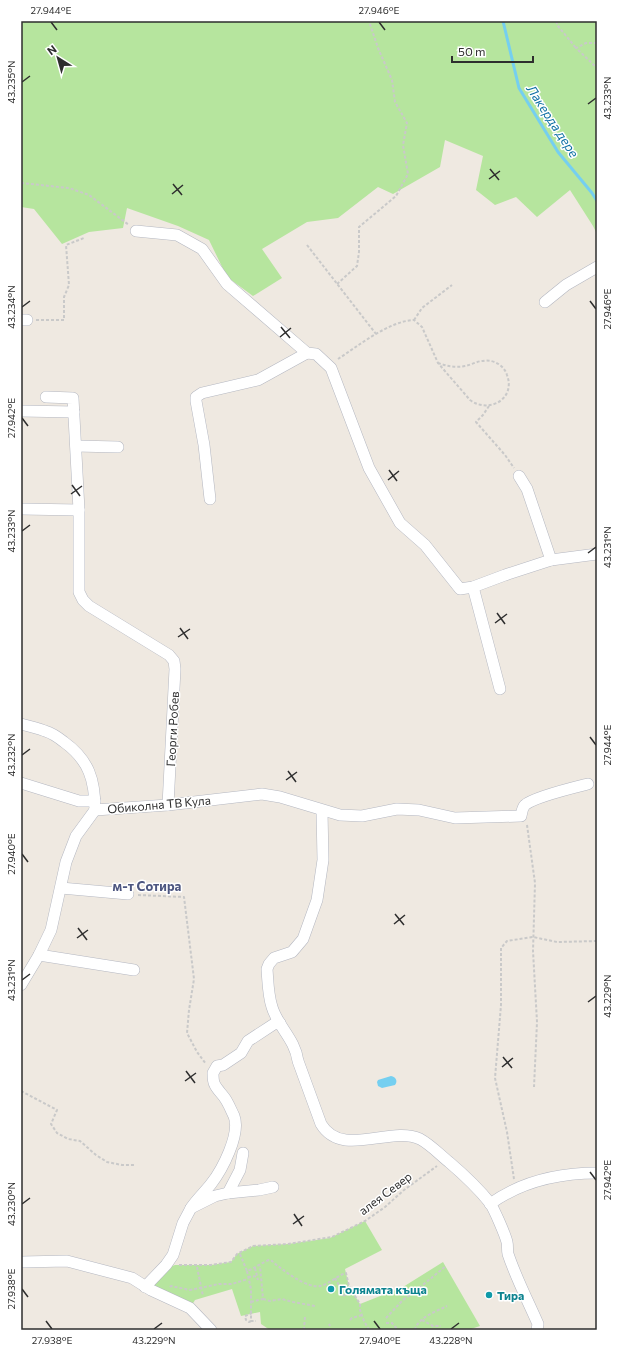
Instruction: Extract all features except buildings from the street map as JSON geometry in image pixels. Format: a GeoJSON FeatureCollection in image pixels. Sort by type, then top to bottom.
{"type":"FeatureCollection","features":[{"type":"Feature","properties":{"kind":"street"},"geometry":{"type":"LineString","coordinates":[[136,231],[177,235],[202,249],[227,284],[307,353],[316,354],[329,365],[369,468],[400,523],[425,546],[460,589],[473,588],[505,575],[551,560],[597,554]]}},
{"type":"Feature","properties":{"kind":"street"},"geometry":{"type":"LineString","coordinates":[[545,302],[566,285],[597,267]]}},
{"type":"Feature","properties":{"kind":"street"},"geometry":{"type":"LineString","coordinates":[[210,499],[204,445],[196,397],[202,393],[258,380],[307,353]]}},
{"type":"Feature","properties":{"kind":"street"},"geometry":{"type":"LineString","coordinates":[[21,509],[79,510],[73,398],[46,396]]}},
{"type":"Feature","properties":{"kind":"street"},"geometry":{"type":"LineString","coordinates":[[21,411],[74,412]]}},
{"type":"Feature","properties":{"kind":"street"},"geometry":{"type":"LineString","coordinates":[[76,446],[118,447]]}},
{"type":"Feature","properties":{"kind":"street"},"geometry":{"type":"LineString","coordinates":[[519,476],[528,489],[551,560]]}},
{"type":"Feature","properties":{"kind":"street","name":"Георги Робев"},"geometry":{"type":"LineString","coordinates":[[79,510],[79,592],[83,600],[89,606],[169,655],[174,661],[175,669],[168,805]]}},
{"type":"Feature","properties":{"kind":"street"},"geometry":{"type":"LineString","coordinates":[[473,588],[500,689]]}},
{"type":"Feature","properties":{"kind":"street","name":"Обиколна ТВ Кула"},"geometry":{"type":"LineString","coordinates":[[21,724],[47,731],[59,738],[80,755],[87,766],[95,795],[95,806],[168,805],[262,794],[280,797],[322,811],[340,815],[362,816],[397,809],[419,810],[455,818],[521,816]]}},
{"type":"Feature","properties":{"kind":"street"},"geometry":{"type":"LineString","coordinates":[[21,783],[95,806],[76,836],[66,862],[51,930],[39,955],[21,985]]}},
{"type":"Feature","properties":{"kind":"street"},"geometry":{"type":"LineString","coordinates":[[521,816],[526,804],[588,784]]}},
{"type":"Feature","properties":{"kind":"street"},"geometry":{"type":"LineString","coordinates":[[322,811],[323,860],[317,900],[303,940],[292,952],[274,958],[269,964],[267,970],[272,1008],[297,1051],[300,1068],[325,1132],[332,1137],[344,1140],[367,1140],[405,1135],[420,1139],[431,1146],[460,1172],[490,1204],[508,1243],[507,1252],[538,1327]]}},
{"type":"Feature","properties":{"kind":"street"},"geometry":{"type":"LineString","coordinates":[[61,888],[128,894]]}},
{"type":"Feature","properties":{"kind":"street"},"geometry":{"type":"LineString","coordinates":[[39,955],[134,970]]}},
{"type":"Feature","properties":{"kind":"street"},"geometry":{"type":"LineString","coordinates":[[145,1287],[173,1255],[183,1223],[198,1198],[211,1184],[227,1156],[234,1138],[236,1127],[235,1118],[226,1098],[214,1084],[212,1073],[217,1066],[241,1053],[248,1042],[274,1024],[280,1023]]}},
{"type":"Feature","properties":{"kind":"street"},"geometry":{"type":"LineString","coordinates":[[228,1193],[240,1170],[243,1153]]}},
{"type":"Feature","properties":{"kind":"street"},"geometry":{"type":"LineString","coordinates":[[490,1204],[515,1188],[546,1178],[583,1173],[597,1173]]}},
{"type":"Feature","properties":{"kind":"street"},"geometry":{"type":"LineString","coordinates":[[191,1208],[215,1196],[273,1187]]}},
{"type":"Feature","properties":{"kind":"street"},"geometry":{"type":"LineString","coordinates":[[22,1262],[67,1261],[132,1278],[145,1287],[190,1308],[211,1330]]}},
{"type":"Feature","properties":{"kind":"path"},"geometry":{"type":"LineString","coordinates":[[337,284],[357,266],[360,227],[396,196],[408,174],[403,146],[407,123],[395,102],[392,80],[378,48],[369,21]]}},
{"type":"Feature","properties":{"kind":"path"},"geometry":{"type":"LineString","coordinates":[[556,21],[558,26],[576,48],[597,68]]}},
{"type":"Feature","properties":{"kind":"path"},"geometry":{"type":"LineString","coordinates":[[576,48],[586,43],[597,43]]}},
{"type":"Feature","properties":{"kind":"path"},"geometry":{"type":"LineString","coordinates":[[21,182],[69,188],[89,195],[136,231]]}},
{"type":"Feature","properties":{"kind":"path"},"geometry":{"type":"LineString","coordinates":[[24,320],[64,320],[64,297],[69,285],[66,246],[84,238]]}},
{"type":"Feature","properties":{"kind":"path"},"geometry":{"type":"LineString","coordinates":[[307,245],[376,334]]}},
{"type":"Feature","properties":{"kind":"path"},"geometry":{"type":"LineString","coordinates":[[414,320],[422,308],[452,285]]}},
{"type":"Feature","properties":{"kind":"path"},"geometry":{"type":"LineString","coordinates":[[329,365],[376,334],[406,320],[414,320],[422,327],[438,363],[470,400],[475,404],[488,406],[496,404],[506,395],[509,381],[507,374],[497,363],[484,360],[465,366],[451,367],[438,363]]}},
{"type":"Feature","properties":{"kind":"path"},"geometry":{"type":"LineString","coordinates":[[488,406],[483,415],[476,422],[505,455],[519,476]]}},
{"type":"Feature","properties":{"kind":"path"},"geometry":{"type":"LineString","coordinates":[[521,816],[526,822],[535,883],[533,937],[537,1022],[534,1087]]}},
{"type":"Feature","properties":{"kind":"path"},"geometry":{"type":"LineString","coordinates":[[128,894],[184,897],[194,979],[187,1033],[197,1052],[212,1073]]}},
{"type":"Feature","properties":{"kind":"path"},"geometry":{"type":"LineString","coordinates":[[515,1188],[507,1132],[495,1078],[501,1005],[501,948],[507,941],[533,937],[557,942],[597,941]]}},
{"type":"Feature","properties":{"kind":"path"},"geometry":{"type":"LineString","coordinates":[[21,1091],[57,1110],[50,1124],[57,1133],[68,1139],[80,1141],[96,1155],[107,1162],[122,1165],[134,1165]]}},
{"type":"Feature","properties":{"kind":"path","name":"алея Север"},"geometry":{"type":"LineString","coordinates":[[164,1267],[211,1265],[231,1262],[237,1254],[253,1246],[288,1244],[332,1237],[365,1221],[433,1169]]}},
{"type":"Feature","properties":{"kind":"path"},"geometry":{"type":"LineString","coordinates":[[240,1254],[247,1271],[251,1289],[251,1320]]}},
{"type":"Feature","properties":{"kind":"path"},"geometry":{"type":"LineString","coordinates":[[247,1271],[269,1260],[294,1277],[311,1285],[319,1286],[346,1273],[349,1286],[360,1304],[362,1314],[369,1330]]}},
{"type":"Feature","properties":{"kind":"path"},"geometry":{"type":"LineString","coordinates":[[260,1265],[263,1299]]}},
{"type":"Feature","properties":{"kind":"path"},"geometry":{"type":"LineString","coordinates":[[386,1318],[403,1300],[446,1266]]}},
{"type":"Feature","properties":{"kind":"path"},"geometry":{"type":"LineString","coordinates":[[197,1267],[203,1296]]}},
{"type":"Feature","properties":{"kind":"path"},"geometry":{"type":"LineString","coordinates":[[255,1268],[258,1280]]}},
{"type":"Feature","properties":{"kind":"path"},"geometry":{"type":"LineString","coordinates":[[168,1288],[171,1286],[190,1290],[219,1284],[232,1284],[258,1276]]}},
{"type":"Feature","properties":{"kind":"path"},"geometry":{"type":"LineString","coordinates":[[335,1278],[341,1289],[349,1286]]}},
{"type":"Feature","properties":{"kind":"path"},"geometry":{"type":"LineString","coordinates":[[344,1296],[352,1291]]}},
{"type":"Feature","properties":{"kind":"path"},"geometry":{"type":"LineString","coordinates":[[251,1302],[263,1299],[270,1301],[282,1299],[314,1306]]}},
{"type":"Feature","properties":{"kind":"path"},"geometry":{"type":"LineString","coordinates":[[415,1330],[417,1325],[422,1320],[447,1306]]}},
{"type":"Feature","properties":{"kind":"path"},"geometry":{"type":"LineString","coordinates":[[252,1313],[245,1316],[246,1320],[249,1322],[251,1320],[256,1321]]}},
{"type":"Feature","properties":{"kind":"path"},"geometry":{"type":"LineString","coordinates":[[350,1320],[362,1314]]}},
{"type":"Feature","properties":{"kind":"path"},"geometry":{"type":"LineString","coordinates":[[304,1330],[305,1316]]}},
{"type":"Feature","properties":{"kind":"path"},"geometry":{"type":"LineString","coordinates":[[422,1320],[433,1326],[441,1326]]}},
{"type":"Feature","properties":{"kind":"path"},"geometry":{"type":"LineString","coordinates":[[386,1323],[392,1323],[398,1330]]}},
{"type":"Feature","properties":{"kind":"green space"},"geometry":{"type":"Polygon","coordinates":[[[21,21],[597,21],[597,234],[570,190],[537,217],[516,197],[495,205],[476,190],[483,156],[445,140],[440,167],[393,194],[378,187],[338,218],[307,222],[262,249],[282,278],[253,296],[227,277],[209,240],[178,226],[127,208],[123,228],[89,232],[62,244],[34,209],[21,207],[21,21]]]}},
{"type":"Feature","properties":{"kind":"green space"},"geometry":{"type":"Polygon","coordinates":[[[365,1221],[382,1250],[345,1269],[349,1286],[360,1304],[403,1287],[443,1262],[480,1326],[468,1330],[270,1330],[261,1324],[260,1312],[241,1316],[232,1289],[195,1300],[190,1308],[151,1290],[156,1277],[167,1268],[175,1265],[211,1265],[231,1262],[237,1254],[253,1246],[288,1244],[330,1238],[365,1221]]]}},
{"type":"Feature","properties":{"kind":"water"},"geometry":{"type":"Polygon","coordinates":[[[391,1076],[396,1079],[395,1085],[382,1088],[378,1086],[378,1080],[391,1076]]]}},
{"type":"Feature","properties":{"kind":"waterway","name":"Лакерда дере"},"geometry":{"type":"LineString","coordinates":[[503,21],[519,88],[558,152],[597,201]]}},
{"type":"Feature","properties":{"kind":"place","name":"Голямата къща"},"geometry":{"type":"Point","coordinates":[331,1289]}},
{"type":"Feature","properties":{"kind":"place","name":"Тира"},"geometry":{"type":"Point","coordinates":[489,1295]}},
{"type":"Feature","properties":{"kind":"district","name":"м-т Сотира"},"geometry":{"type":"Point","coordinates":[147,886]}}]}
